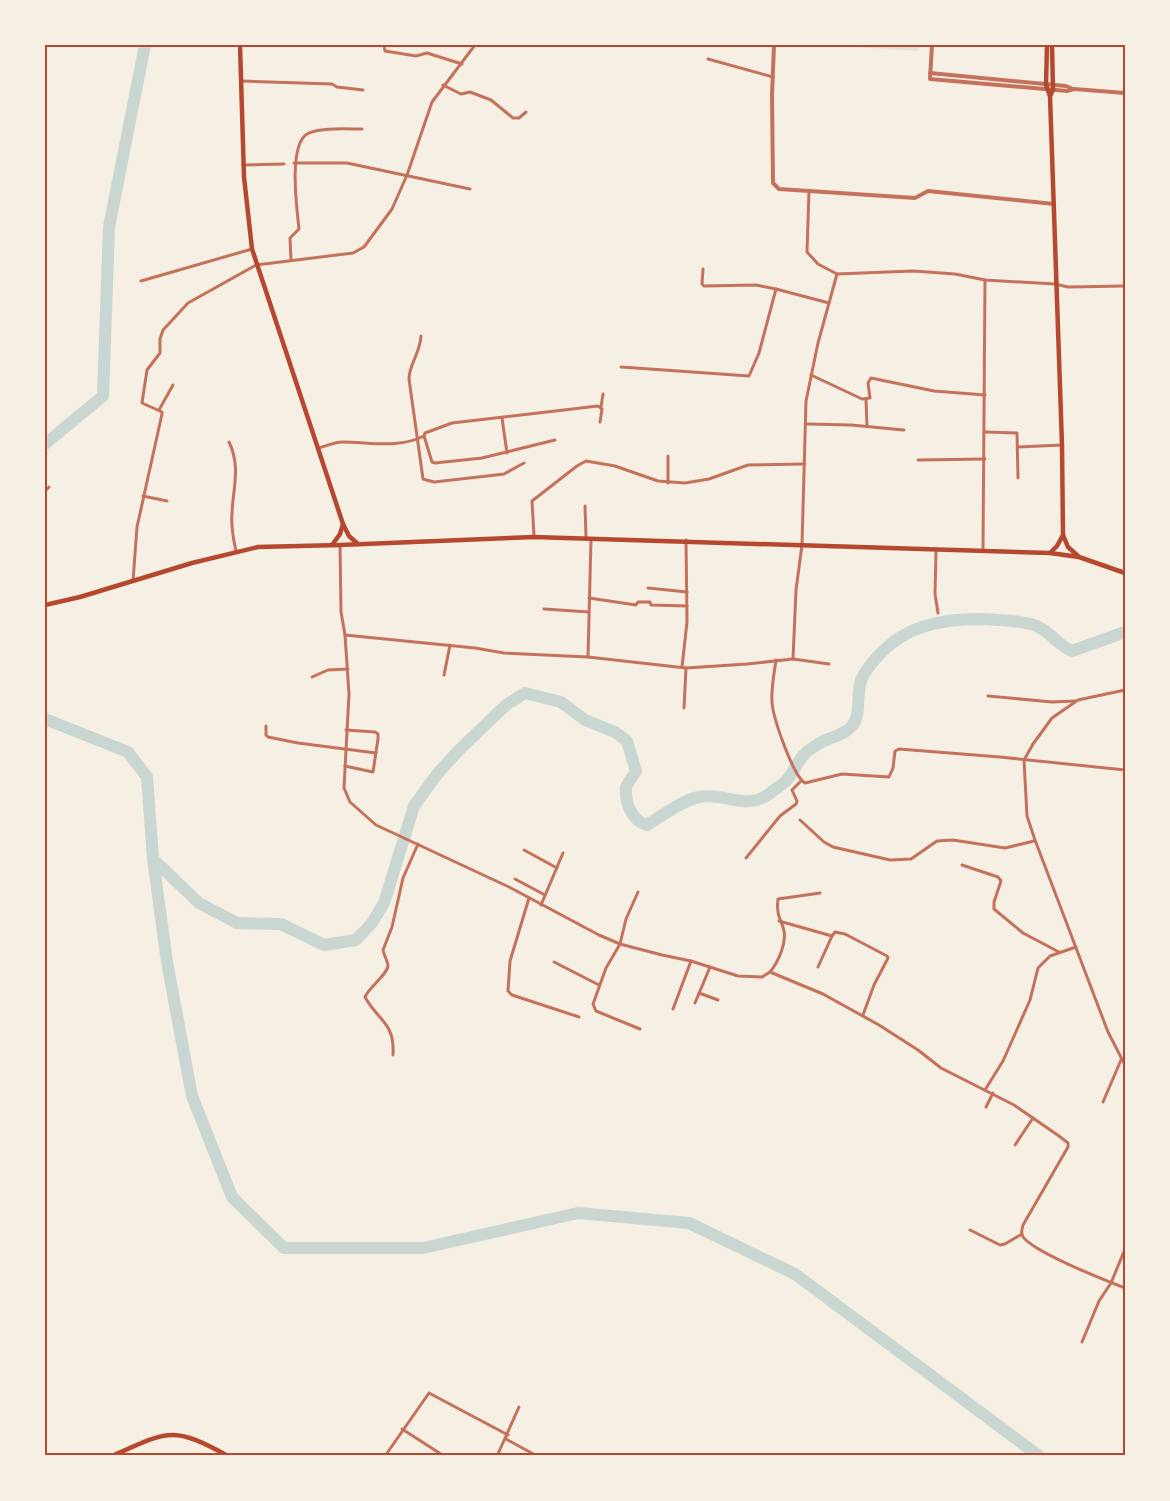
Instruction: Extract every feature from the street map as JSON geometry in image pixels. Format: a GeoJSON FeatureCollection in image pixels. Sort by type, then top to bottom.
{"type":"FeatureCollection","features":[{"type":"Feature","properties":{"kind":"main road"},"geometry":{"type":"LineString","coordinates":[[240,45],[243,165],[252,249],[343,525],[349,536],[358,544]]}},
{"type":"Feature","properties":{"kind":"main road"},"geometry":{"type":"LineString","coordinates":[[1047,45],[1046,87],[1050,96],[1062,445],[1062,535],[1057,546],[1050,553]]}},
{"type":"Feature","properties":{"kind":"main road"},"geometry":{"type":"LineString","coordinates":[[1050,96],[1053,88],[1052,45]]}},
{"type":"Feature","properties":{"kind":"main road"},"geometry":{"type":"LineString","coordinates":[[332,545],[343,525]]}},
{"type":"Feature","properties":{"kind":"main road"},"geometry":{"type":"LineString","coordinates":[[1062,535],[1068,547],[1078,557]]}},
{"type":"Feature","properties":{"kind":"main road"},"geometry":{"type":"LineString","coordinates":[[45,605],[80,597],[236,551],[258,547],[534,537],[1050,553],[1078,557],[1125,573]]}},
{"type":"Feature","properties":{"kind":"main road"},"geometry":{"type":"LineString","coordinates":[[112,1456],[164,1434],[174,1433],[187,1436],[228,1456]]}},
{"type":"Feature","properties":{"kind":"street"},"geometry":{"type":"LineString","coordinates":[[384,45],[390,54],[416,56],[427,52],[462,64]]}},
{"type":"Feature","properties":{"kind":"street"},"geometry":{"type":"LineString","coordinates":[[133,581],[136,533],[162,414],[159,410],[144,405],[141,400],[147,370],[160,350],[163,330],[188,303],[256,265],[353,253],[364,247],[392,209],[432,102],[475,45]]}},
{"type":"Feature","properties":{"kind":"street"},"geometry":{"type":"LineString","coordinates":[[774,45],[773,183],[779,189],[915,198],[928,191],[1054,204]]}},
{"type":"Feature","properties":{"kind":"street"},"geometry":{"type":"LineString","coordinates":[[932,45],[930,79],[1046,87]]}},
{"type":"Feature","properties":{"kind":"street"},"geometry":{"type":"LineString","coordinates":[[708,59],[773,77]]}},
{"type":"Feature","properties":{"kind":"street"},"geometry":{"type":"LineString","coordinates":[[930,73],[990,78],[1053,88],[1125,93]]}},
{"type":"Feature","properties":{"kind":"street"},"geometry":{"type":"LineString","coordinates":[[990,78],[990,84]]}},
{"type":"Feature","properties":{"kind":"street"},"geometry":{"type":"LineString","coordinates":[[241,81],[333,84],[338,87],[363,90]]}},
{"type":"Feature","properties":{"kind":"street"},"geometry":{"type":"LineString","coordinates":[[443,86],[460,94],[470,92],[491,100],[513,118],[519,118],[526,112]]}},
{"type":"Feature","properties":{"kind":"street"},"geometry":{"type":"LineString","coordinates":[[291,260],[290,238],[299,229],[294,163],[301,143],[306,135],[316,132],[362,129]]}},
{"type":"Feature","properties":{"kind":"street"},"geometry":{"type":"LineString","coordinates":[[294,163],[347,163],[470,189]]}},
{"type":"Feature","properties":{"kind":"street"},"geometry":{"type":"LineString","coordinates":[[243,165],[284,164]]}},
{"type":"Feature","properties":{"kind":"street"},"geometry":{"type":"LineString","coordinates":[[809,191],[807,252],[818,264],[837,274],[913,271],[1068,287],[1125,285]]}},
{"type":"Feature","properties":{"kind":"street"},"geometry":{"type":"LineString","coordinates":[[141,281],[252,249]]}},
{"type":"Feature","properties":{"kind":"street"},"geometry":{"type":"LineString","coordinates":[[703,269],[702,284],[704,286],[756,285],[829,303]]}},
{"type":"Feature","properties":{"kind":"street"},"geometry":{"type":"LineString","coordinates":[[793,659],[796,590],[802,544],[806,401],[837,274]]}},
{"type":"Feature","properties":{"kind":"street"},"geometry":{"type":"LineString","coordinates":[[983,550],[985,280]]}},
{"type":"Feature","properties":{"kind":"street"},"geometry":{"type":"LineString","coordinates":[[621,367],[749,376],[759,353],[776,289]]}},
{"type":"Feature","properties":{"kind":"street"},"geometry":{"type":"LineString","coordinates":[[421,336],[420,351],[409,373],[421,476],[426,481],[504,474],[524,463]]}},
{"type":"Feature","properties":{"kind":"street"},"geometry":{"type":"LineString","coordinates":[[812,375],[846,393],[866,400]]}},
{"type":"Feature","properties":{"kind":"street"},"geometry":{"type":"LineString","coordinates":[[866,400],[871,396],[868,383],[871,378],[934,391],[985,395]]}},
{"type":"Feature","properties":{"kind":"street"},"geometry":{"type":"LineString","coordinates":[[159,410],[173,385]]}},
{"type":"Feature","properties":{"kind":"street"},"geometry":{"type":"LineString","coordinates":[[600,422],[603,394]]}},
{"type":"Feature","properties":{"kind":"street"},"geometry":{"type":"LineString","coordinates":[[866,400],[867,426]]}},
{"type":"Feature","properties":{"kind":"street"},"geometry":{"type":"LineString","coordinates":[[319,448],[342,442],[379,446],[418,439],[425,433],[452,423],[601,406]]}},
{"type":"Feature","properties":{"kind":"street"},"geometry":{"type":"LineString","coordinates":[[502,418],[507,453]]}},
{"type":"Feature","properties":{"kind":"street"},"geometry":{"type":"LineString","coordinates":[[806,424],[904,430]]}},
{"type":"Feature","properties":{"kind":"street"},"geometry":{"type":"LineString","coordinates":[[985,432],[1017,433],[1018,478]]}},
{"type":"Feature","properties":{"kind":"street"},"geometry":{"type":"LineString","coordinates":[[424,436],[432,462],[482,458],[555,440]]}},
{"type":"Feature","properties":{"kind":"street"},"geometry":{"type":"LineString","coordinates":[[229,442],[236,460],[237,472],[232,513],[236,551]]}},
{"type":"Feature","properties":{"kind":"street"},"geometry":{"type":"LineString","coordinates":[[1017,447],[1062,445]]}},
{"type":"Feature","properties":{"kind":"street"},"geometry":{"type":"LineString","coordinates":[[668,456],[668,483]]}},
{"type":"Feature","properties":{"kind":"street"},"geometry":{"type":"LineString","coordinates":[[918,460],[985,459]]}},
{"type":"Feature","properties":{"kind":"street"},"geometry":{"type":"LineString","coordinates":[[534,537],[534,499],[576,466],[586,461],[615,466],[634,474],[668,483],[709,479],[748,465],[805,464]]}},
{"type":"Feature","properties":{"kind":"street"},"geometry":{"type":"LineString","coordinates":[[45,491],[49,486]]}},
{"type":"Feature","properties":{"kind":"street"},"geometry":{"type":"LineString","coordinates":[[143,496],[167,501]]}},
{"type":"Feature","properties":{"kind":"street"},"geometry":{"type":"LineString","coordinates":[[585,506],[589,538],[588,657]]}},
{"type":"Feature","properties":{"kind":"street"},"geometry":{"type":"LineString","coordinates":[[684,708],[686,540]]}},
{"type":"Feature","properties":{"kind":"street"},"geometry":{"type":"LineString","coordinates":[[340,545],[341,612],[349,694],[344,788],[350,802],[366,818],[388,831],[529,898],[585,929],[620,944],[745,977],[762,977],[770,972],[782,948],[784,928],[779,921],[778,899],[820,893]]}},
{"type":"Feature","properties":{"kind":"street"},"geometry":{"type":"LineString","coordinates":[[936,549],[935,594],[938,613]]}},
{"type":"Feature","properties":{"kind":"street"},"geometry":{"type":"LineString","coordinates":[[648,588],[687,592]]}},
{"type":"Feature","properties":{"kind":"street"},"geometry":{"type":"LineString","coordinates":[[589,598],[636,605],[638,602],[650,602],[651,605],[687,606]]}},
{"type":"Feature","properties":{"kind":"street"},"geometry":{"type":"LineString","coordinates":[[544,609],[589,612]]}},
{"type":"Feature","properties":{"kind":"street"},"geometry":{"type":"LineString","coordinates":[[345,635],[450,645],[504,653],[588,657],[684,668],[793,659],[829,664]]}},
{"type":"Feature","properties":{"kind":"street"},"geometry":{"type":"LineString","coordinates":[[444,675],[450,645]]}},
{"type":"Feature","properties":{"kind":"street"},"geometry":{"type":"LineString","coordinates":[[776,660],[772,702],[776,726],[796,773],[801,781],[809,784],[842,774],[889,777],[893,768],[895,751],[898,749],[1125,770]]}},
{"type":"Feature","properties":{"kind":"street"},"geometry":{"type":"LineString","coordinates":[[312,677],[328,670],[348,669]]}},
{"type":"Feature","properties":{"kind":"street"},"geometry":{"type":"LineString","coordinates":[[988,696],[1052,702],[1078,700],[1125,690]]}},
{"type":"Feature","properties":{"kind":"street"},"geometry":{"type":"LineString","coordinates":[[1078,700],[1047,724],[1024,760],[1027,816],[1108,1032],[1125,1065]]}},
{"type":"Feature","properties":{"kind":"street"},"geometry":{"type":"LineString","coordinates":[[266,726],[268,737],[298,744],[376,753]]}},
{"type":"Feature","properties":{"kind":"street"},"geometry":{"type":"LineString","coordinates":[[344,766],[373,772],[378,734],[346,730]]}},
{"type":"Feature","properties":{"kind":"street"},"geometry":{"type":"LineString","coordinates":[[746,858],[780,816],[796,804],[792,790],[801,781]]}},
{"type":"Feature","properties":{"kind":"street"},"geometry":{"type":"LineString","coordinates":[[801,820],[824,842],[833,847],[890,860],[911,859],[937,841],[953,840],[1005,848],[1035,840]]}},
{"type":"Feature","properties":{"kind":"street"},"geometry":{"type":"LineString","coordinates":[[393,1055],[390,1031],[365,997],[370,988],[387,971],[388,965],[382,950],[392,927],[404,878],[418,844]]}},
{"type":"Feature","properties":{"kind":"street"},"geometry":{"type":"LineString","coordinates":[[524,850],[557,868]]}},
{"type":"Feature","properties":{"kind":"street"},"geometry":{"type":"LineString","coordinates":[[541,905],[563,853]]}},
{"type":"Feature","properties":{"kind":"street"},"geometry":{"type":"LineString","coordinates":[[962,865],[1002,881],[994,902],[994,909],[1023,933],[1059,952]]}},
{"type":"Feature","properties":{"kind":"street"},"geometry":{"type":"LineString","coordinates":[[515,879],[545,895]]}},
{"type":"Feature","properties":{"kind":"street"},"geometry":{"type":"LineString","coordinates":[[638,892],[626,919],[620,944],[593,1001],[594,1009],[640,1029]]}},
{"type":"Feature","properties":{"kind":"street"},"geometry":{"type":"LineString","coordinates":[[529,898],[510,961],[508,991],[512,995],[579,1017]]}},
{"type":"Feature","properties":{"kind":"street"},"geometry":{"type":"LineString","coordinates":[[779,921],[832,936]]}},
{"type":"Feature","properties":{"kind":"street"},"geometry":{"type":"LineString","coordinates":[[818,967],[835,932],[845,934],[888,957],[874,985],[863,1016]]}},
{"type":"Feature","properties":{"kind":"street"},"geometry":{"type":"LineString","coordinates":[[986,1090],[1003,1061],[1030,1000],[1038,968],[1047,958],[1076,947]]}},
{"type":"Feature","properties":{"kind":"street"},"geometry":{"type":"LineString","coordinates":[[673,1009],[691,961]]}},
{"type":"Feature","properties":{"kind":"street"},"geometry":{"type":"LineString","coordinates":[[554,963],[599,985]]}},
{"type":"Feature","properties":{"kind":"street"},"geometry":{"type":"LineString","coordinates":[[695,1003],[710,967]]}},
{"type":"Feature","properties":{"kind":"street"},"geometry":{"type":"LineString","coordinates":[[770,972],[823,994],[863,1016],[918,1050],[941,1068],[993,1094],[1065,1140],[1068,1147],[1023,1226],[1022,1234],[1026,1240],[1057,1259],[1125,1288]]}},
{"type":"Feature","properties":{"kind":"street"},"geometry":{"type":"LineString","coordinates":[[699,993],[718,1000]]}},
{"type":"Feature","properties":{"kind":"street"},"geometry":{"type":"LineString","coordinates":[[1103,1102],[1121,1060]]}},
{"type":"Feature","properties":{"kind":"street"},"geometry":{"type":"LineString","coordinates":[[986,1107],[993,1094]]}},
{"type":"Feature","properties":{"kind":"street"},"geometry":{"type":"LineString","coordinates":[[1015,1145],[1033,1118]]}},
{"type":"Feature","properties":{"kind":"street"},"geometry":{"type":"LineString","coordinates":[[970,1230],[1000,1245],[1022,1234]]}},
{"type":"Feature","properties":{"kind":"street"},"geometry":{"type":"LineString","coordinates":[[1082,1342],[1125,1249]]}},
{"type":"Feature","properties":{"kind":"street"},"geometry":{"type":"LineString","coordinates":[[385,1456],[429,1393],[537,1456]]}},
{"type":"Feature","properties":{"kind":"street"},"geometry":{"type":"LineString","coordinates":[[497,1456],[519,1407]]}},
{"type":"Feature","properties":{"kind":"street"},"geometry":{"type":"LineString","coordinates":[[402,1429],[444,1456]]}},
{"type":"Feature","properties":{"kind":"street"},"geometry":{"type":"LineString","coordinates":[[557,1456],[569,1456]]}},
{"type":"Feature","properties":{"kind":"shaded area"},"geometry":{"type":"Polygon","coordinates":[[[827,45],[920,45],[919,51],[827,45]]]}},
{"type":"Feature","properties":{"kind":"waterway"},"geometry":{"type":"LineString","coordinates":[[45,444],[103,396],[109,227],[145,45]]}},
{"type":"Feature","properties":{"kind":"waterway"},"geometry":{"type":"LineString","coordinates":[[153,859],[199,903],[237,923],[281,924],[324,945],[356,940],[372,923],[384,903],[414,806],[438,773],[459,750],[506,705],[525,693],[561,702],[585,720],[615,732],[627,741],[636,771],[627,786],[627,800],[630,811],[637,820],[647,825],[679,805],[699,797],[752,801],[769,794],[787,780],[808,751],[852,726],[857,715],[859,687],[864,674],[887,647],[914,630],[945,621],[981,619],[1019,622],[1037,626],[1072,651],[1125,632]]}},
{"type":"Feature","properties":{"kind":"waterway"},"geometry":{"type":"LineString","coordinates":[[45,719],[128,752],[147,777],[153,859],[167,962],[192,1096],[232,1197],[284,1248],[423,1248],[578,1213],[689,1223],[795,1274],[1039,1456]]}}]}
